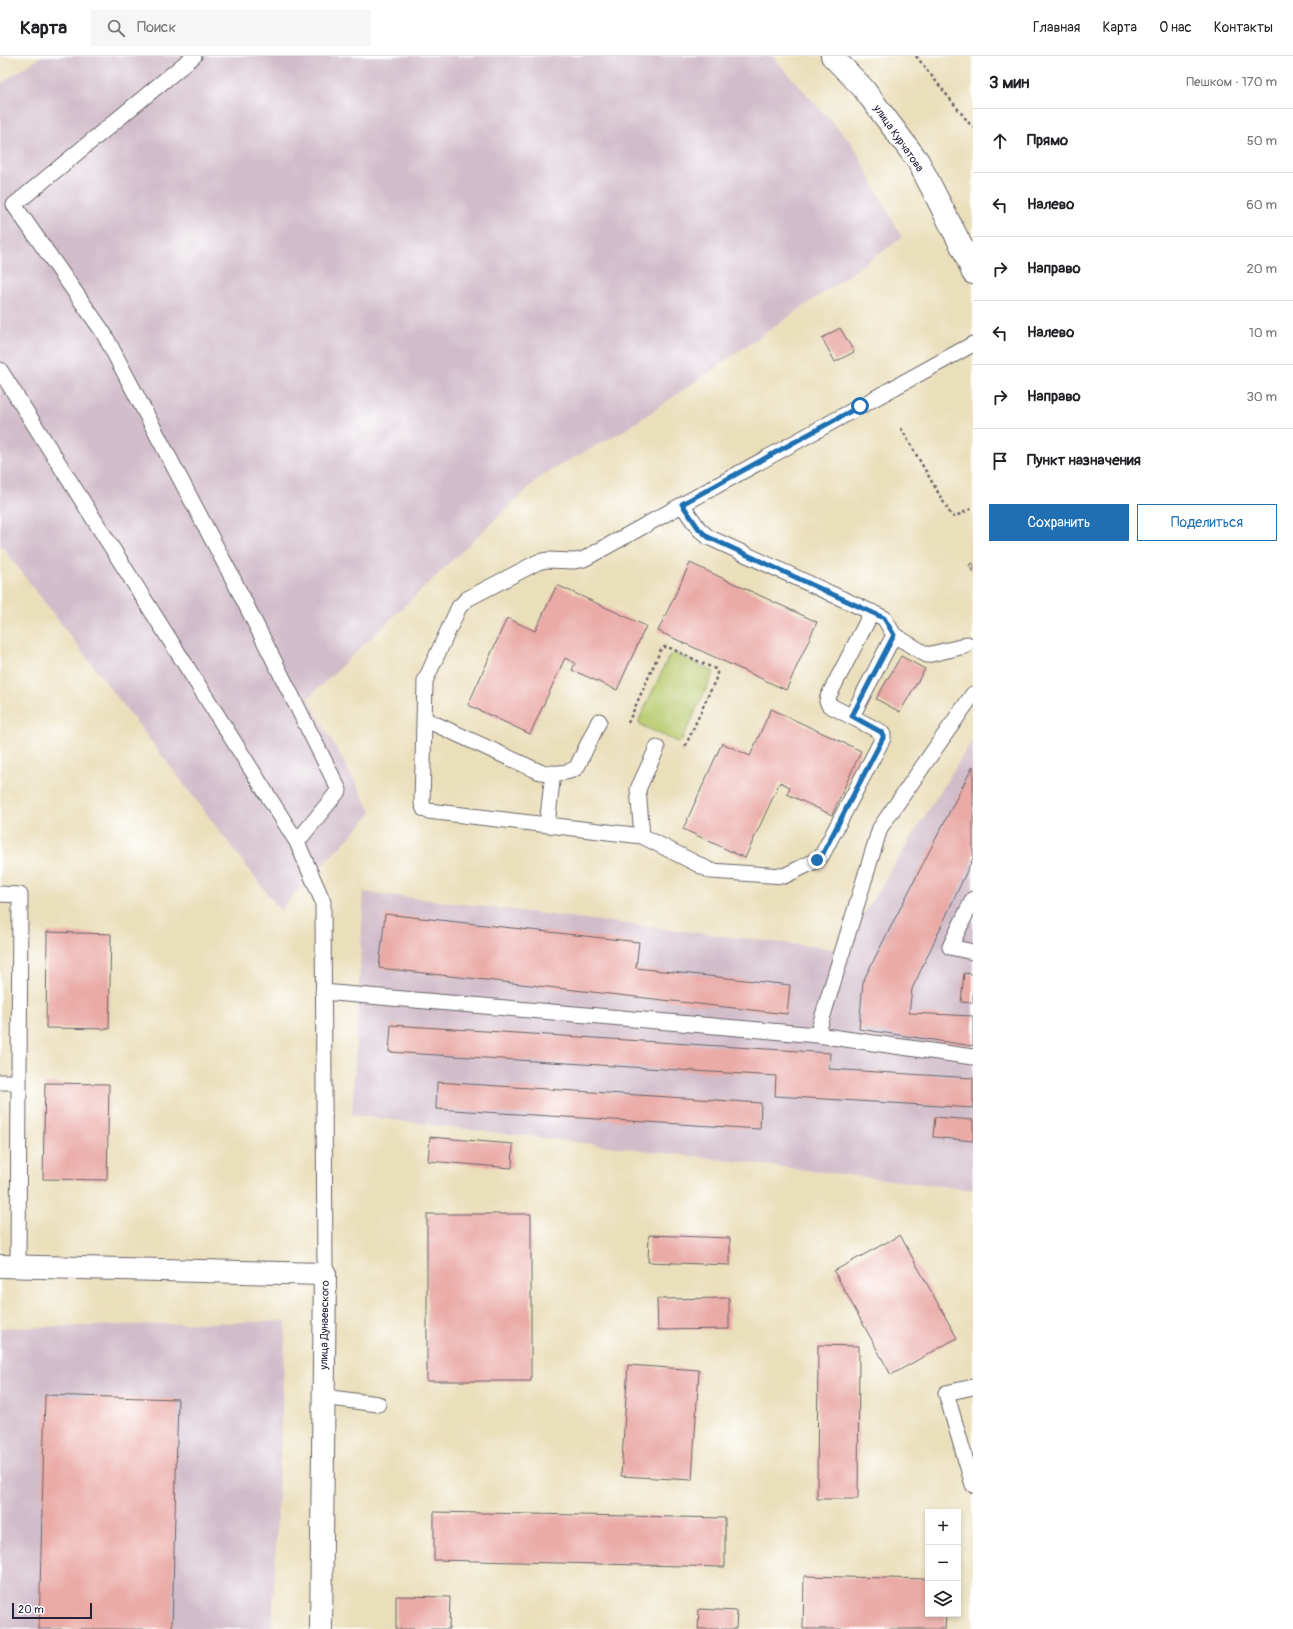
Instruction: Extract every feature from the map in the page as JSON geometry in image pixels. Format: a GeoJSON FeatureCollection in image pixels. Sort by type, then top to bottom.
{"type":"FeatureCollection","features":[{"type":"Feature","properties":{"kind":"street","name":"улица Курчатова"},"geometry":{"type":"LineString","coordinates":[[832,56],[863,88],[918,161],[965,253],[973,273]]}},
{"type":"Feature","properties":{"kind":"street","name":"улица Дунаевского"},"geometry":{"type":"LineString","coordinates":[[9,1266],[325,1274],[321,1629]]}},
{"type":"Feature","properties":{"kind":"lane"},"geometry":{"type":"LineString","coordinates":[[194,56],[14,205],[103,332],[233,579],[339,790],[297,842]]}},
{"type":"Feature","properties":{"kind":"lane"},"geometry":{"type":"LineString","coordinates":[[872,612],[827,701],[829,705],[881,732],[883,738],[822,855],[817,860],[784,876],[711,871],[642,836],[428,811],[424,809],[422,803],[425,681],[462,603],[542,560],[574,561],[584,558],[973,344]]}},
{"type":"Feature","properties":{"kind":"lane"},"geometry":{"type":"LineString","coordinates":[[0,370],[297,842],[323,902],[325,1274]]}},
{"type":"Feature","properties":{"kind":"lane"},"geometry":{"type":"LineString","coordinates":[[682,504],[699,529],[708,537],[884,618],[894,635],[927,655],[965,646],[967,644]]}},
{"type":"Feature","properties":{"kind":"lane"},"geometry":{"type":"LineString","coordinates":[[852,716],[894,635]]}},
{"type":"Feature","properties":{"kind":"lane"},"geometry":{"type":"LineString","coordinates":[[816,1035],[880,828],[973,694]]}},
{"type":"Feature","properties":{"kind":"lane"},"geometry":{"type":"LineString","coordinates":[[424,719],[540,772],[553,773],[571,771],[577,767],[598,721]]}},
{"type":"Feature","properties":{"kind":"lane"},"geometry":{"type":"LineString","coordinates":[[642,836],[638,788],[657,748]]}},
{"type":"Feature","properties":{"kind":"lane"},"geometry":{"type":"LineString","coordinates":[[547,825],[553,773]]}},
{"type":"Feature","properties":{"kind":"lane"},"geometry":{"type":"LineString","coordinates":[[0,894],[20,895],[19,1082],[9,1266]]}},
{"type":"Feature","properties":{"kind":"lane"},"geometry":{"type":"LineString","coordinates":[[973,899],[950,947],[973,952]]}},
{"type":"Feature","properties":{"kind":"lane"},"geometry":{"type":"LineString","coordinates":[[323,992],[816,1035],[973,1057]]}},
{"type":"Feature","properties":{"kind":"lane"},"geometry":{"type":"LineString","coordinates":[[0,1082],[19,1082]]}},
{"type":"Feature","properties":{"kind":"lane"},"geometry":{"type":"LineString","coordinates":[[973,1387],[946,1393],[973,1485]]}},
{"type":"Feature","properties":{"kind":"lane"},"geometry":{"type":"LineString","coordinates":[[323,1397],[378,1404]]}},
{"type":"Feature","properties":{"kind":"path"},"geometry":{"type":"LineString","coordinates":[[916,56],[973,128]]}},
{"type":"Feature","properties":{"kind":"path"},"geometry":{"type":"LineString","coordinates":[[901,428],[951,515],[954,517],[958,516],[973,508]]}},
{"type":"Feature","properties":{"kind":"path"},"geometry":{"type":"LineString","coordinates":[[628,723],[661,650],[664,647],[668,647],[701,662],[715,669],[717,676],[684,749]]}},
{"type":"Feature","properties":{"kind":"shaded area"},"geometry":{"type":"Polygon","coordinates":[[[42,56],[772,56],[853,145],[902,238],[630,427],[541,476],[308,698],[372,813],[280,910],[0,544],[0,84],[42,56]]]}},
{"type":"Feature","properties":{"kind":"shaded area"},"geometry":{"type":"Polygon","coordinates":[[[973,739],[973,1190],[352,1115],[364,892],[841,950],[973,739]]]}},
{"type":"Feature","properties":{"kind":"shaded area"},"geometry":{"type":"Polygon","coordinates":[[[286,1321],[272,1629],[0,1629],[0,1328],[286,1321]]]}},
{"type":"Feature","properties":{"kind":"green space"},"geometry":{"type":"Polygon","coordinates":[[[674,653],[714,672],[682,740],[677,742],[640,725],[639,720],[669,656],[674,653]]]}},
{"type":"Feature","properties":{"kind":"building"},"geometry":{"type":"Polygon","coordinates":[[[840,328],[854,352],[835,362],[822,338],[840,328]]]}},
{"type":"Feature","properties":{"kind":"building"},"geometry":{"type":"Polygon","coordinates":[[[690,563],[817,622],[786,690],[658,631],[690,563]]]}},
{"type":"Feature","properties":{"kind":"building"},"geometry":{"type":"Polygon","coordinates":[[[973,563],[973,573],[969,565],[973,563]]]}},
{"type":"Feature","properties":{"kind":"building"},"geometry":{"type":"Polygon","coordinates":[[[557,585],[646,626],[617,690],[572,670],[575,663],[565,658],[530,734],[468,705],[507,618],[535,631],[557,585]]]}},
{"type":"Feature","properties":{"kind":"building"},"geometry":{"type":"Polygon","coordinates":[[[901,656],[925,669],[900,712],[876,699],[901,656]]]}},
{"type":"Feature","properties":{"kind":"building"},"geometry":{"type":"Polygon","coordinates":[[[771,709],[861,751],[832,815],[787,794],[790,787],[780,782],[745,858],[683,829],[722,743],[750,756],[771,709]]]}},
{"type":"Feature","properties":{"kind":"building"},"geometry":{"type":"Polygon","coordinates":[[[973,766],[973,858],[912,989],[909,1013],[973,1016],[973,1046],[859,1029],[863,981],[973,766]]]}},
{"type":"Feature","properties":{"kind":"building"},"geometry":{"type":"Polygon","coordinates":[[[385,914],[639,942],[636,968],[790,985],[787,1014],[379,968],[385,914]]]}},
{"type":"Feature","properties":{"kind":"building"},"geometry":{"type":"Polygon","coordinates":[[[47,932],[111,934],[109,1029],[46,1028],[47,932]]]}},
{"type":"Feature","properties":{"kind":"building"},"geometry":{"type":"Polygon","coordinates":[[[964,973],[973,974],[973,1003],[961,1002],[964,973]]]}},
{"type":"Feature","properties":{"kind":"building"},"geometry":{"type":"Polygon","coordinates":[[[391,1025],[830,1053],[829,1069],[973,1078],[973,1108],[775,1096],[776,1076],[389,1052],[391,1025]]]}},
{"type":"Feature","properties":{"kind":"building"},"geometry":{"type":"Polygon","coordinates":[[[437,1082],[761,1103],[760,1129],[436,1109],[437,1082]]]}},
{"type":"Feature","properties":{"kind":"building"},"geometry":{"type":"Polygon","coordinates":[[[45,1083],[109,1084],[107,1180],[43,1179],[45,1083]]]}},
{"type":"Feature","properties":{"kind":"building"},"geometry":{"type":"Polygon","coordinates":[[[935,1117],[973,1120],[973,1141],[933,1137],[935,1117]]]}},
{"type":"Feature","properties":{"kind":"building"},"geometry":{"type":"Polygon","coordinates":[[[430,1137],[513,1144],[512,1168],[428,1161],[430,1137]]]}},
{"type":"Feature","properties":{"kind":"building"},"geometry":{"type":"Polygon","coordinates":[[[427,1214],[531,1214],[531,1381],[427,1381],[427,1214]]]}},
{"type":"Feature","properties":{"kind":"building"},"geometry":{"type":"Polygon","coordinates":[[[649,1235],[730,1238],[730,1265],[648,1262],[649,1235]]]}},
{"type":"Feature","properties":{"kind":"building"},"geometry":{"type":"Polygon","coordinates":[[[900,1235],[957,1338],[891,1375],[834,1271],[900,1235]]]}},
{"type":"Feature","properties":{"kind":"building"},"geometry":{"type":"Polygon","coordinates":[[[729,1298],[729,1329],[658,1330],[657,1299],[729,1298]]]}},
{"type":"Feature","properties":{"kind":"building"},"geometry":{"type":"Polygon","coordinates":[[[818,1345],[859,1346],[858,1499],[817,1499],[818,1345]]]}},
{"type":"Feature","properties":{"kind":"building"},"geometry":{"type":"Polygon","coordinates":[[[628,1365],[699,1370],[692,1480],[621,1476],[628,1365]]]}},
{"type":"Feature","properties":{"kind":"building"},"geometry":{"type":"Polygon","coordinates":[[[45,1395],[178,1399],[172,1629],[39,1629],[45,1395]]]}},
{"type":"Feature","properties":{"kind":"building"},"geometry":{"type":"Polygon","coordinates":[[[434,1512],[725,1518],[725,1567],[434,1560],[434,1512]]]}},
{"type":"Feature","properties":{"kind":"building"},"geometry":{"type":"Polygon","coordinates":[[[804,1576],[925,1579],[925,1617],[946,1617],[945,1629],[803,1629],[804,1576]]]}},
{"type":"Feature","properties":{"kind":"building"},"geometry":{"type":"Polygon","coordinates":[[[396,1596],[450,1597],[449,1629],[396,1629],[396,1596]]]}},
{"type":"Feature","properties":{"kind":"building"},"geometry":{"type":"Polygon","coordinates":[[[699,1609],[737,1611],[736,1629],[698,1629],[699,1609]]]}},
{"type":"Feature","properties":{"kind":"route"},"geometry":{"type":"LineString","coordinates":[[817,860],[822,855],[883,738],[881,732],[852,716],[894,635],[884,618],[708,537],[699,529],[682,504],[860,406]]}}]}
